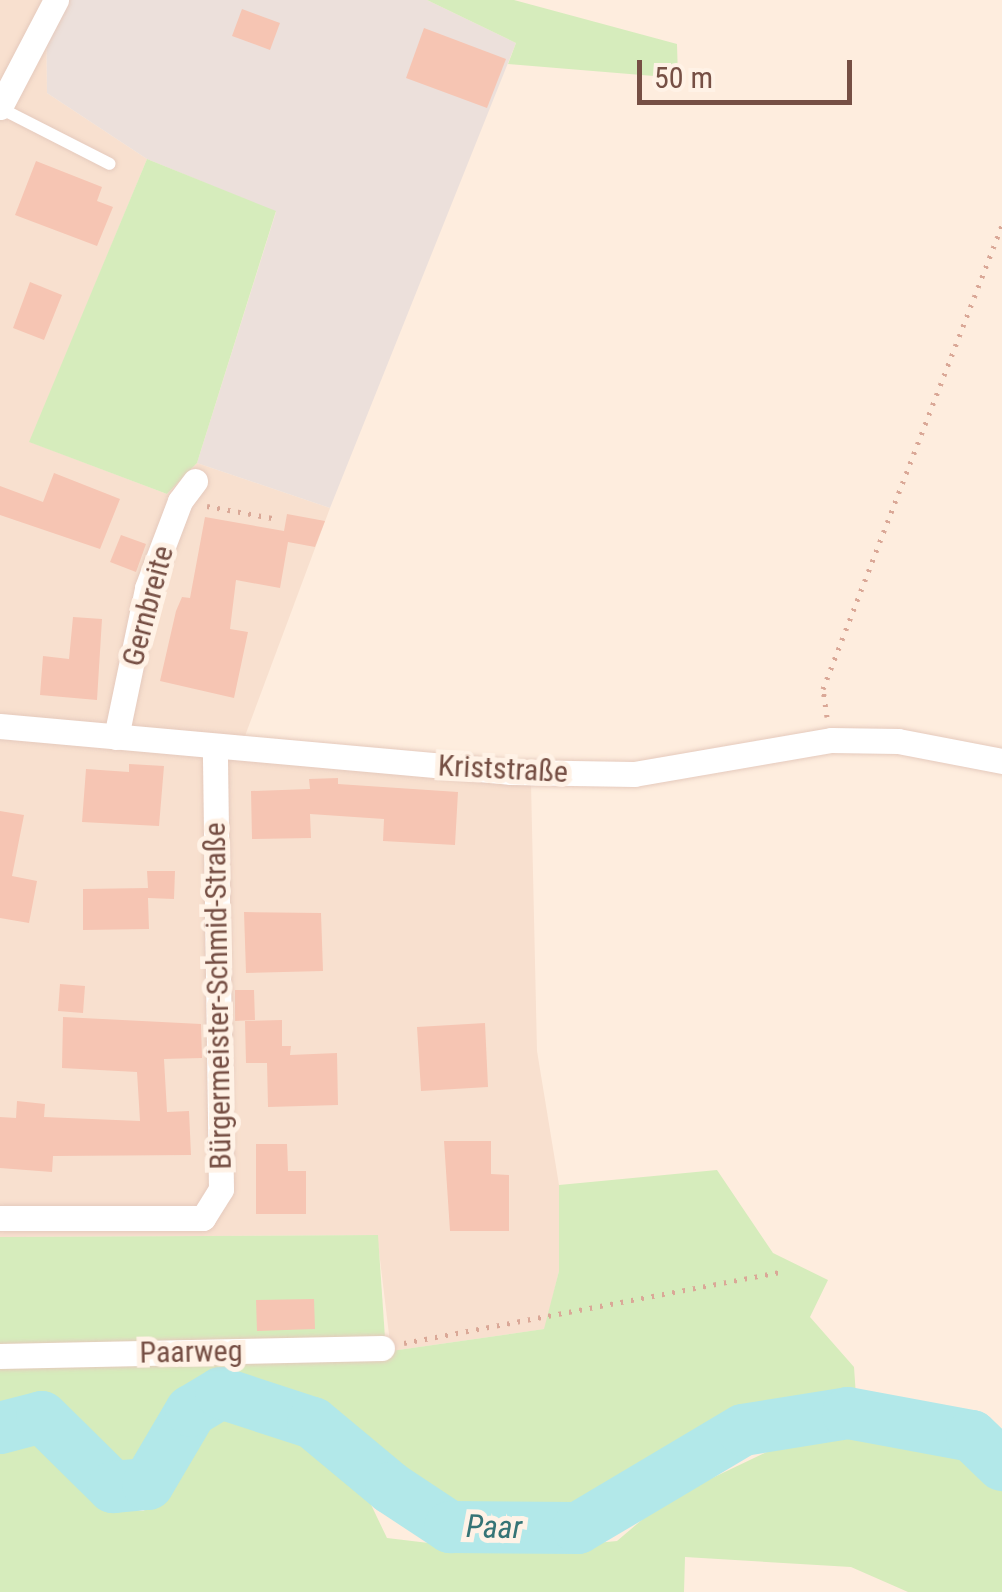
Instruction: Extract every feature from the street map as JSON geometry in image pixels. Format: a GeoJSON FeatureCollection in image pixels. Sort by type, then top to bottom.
{"type":"FeatureCollection","features":[{"type":"Feature","properties":{"kind":"street"},"geometry":{"type":"LineString","coordinates":[[0,108],[56,0]]}},
{"type":"Feature","properties":{"kind":"street","name":"Gernbreite"},"geometry":{"type":"LineString","coordinates":[[116,737],[146,588],[188,492]]}},
{"type":"Feature","properties":{"kind":"street","name":"Kriststraße"},"geometry":{"type":"LineString","coordinates":[[0,726],[511,772],[634,774],[831,740],[898,741],[1002,762]]}},
{"type":"Feature","properties":{"kind":"street","name":"Bürgermeister-Schmid-Straße"},"geometry":{"type":"LineString","coordinates":[[0,1218],[202,1218],[221,1189],[215,746]]}},
{"type":"Feature","properties":{"kind":"street","name":"Paarweg"},"geometry":{"type":"LineString","coordinates":[[0,1356],[382,1348]]}},
{"type":"Feature","properties":{"kind":"lane"},"geometry":{"type":"LineString","coordinates":[[0,108],[110,164]]}},
{"type":"Feature","properties":{"kind":"path"},"geometry":{"type":"LineString","coordinates":[[831,740],[823,688],[1002,224]]}},
{"type":"Feature","properties":{"kind":"path"},"geometry":{"type":"LineString","coordinates":[[188,492],[278,519]]}},
{"type":"Feature","properties":{"kind":"path"},"geometry":{"type":"LineString","coordinates":[[382,1348],[781,1272]]}},
{"type":"Feature","properties":{"kind":"shaded area"},"geometry":{"type":"Polygon","coordinates":[[[0,0],[46,0],[47,93],[147,159],[30,442],[167,494],[197,463],[330,508],[236,760],[531,783],[537,1051],[559,1185],[559,1271],[545,1329],[391,1351],[377,1235],[0,1237],[0,0]]]}},
{"type":"Feature","properties":{"kind":"shaded area"},"geometry":{"type":"Polygon","coordinates":[[[46,0],[427,0],[516,43],[330,508],[197,463],[276,212],[147,159],[47,93],[46,0]]]}},
{"type":"Feature","properties":{"kind":"green space"},"geometry":{"type":"Polygon","coordinates":[[[427,0],[514,0],[677,44],[678,78],[508,64],[516,43],[427,0]]]}},
{"type":"Feature","properties":{"kind":"green space"},"geometry":{"type":"Polygon","coordinates":[[[147,159],[276,211],[197,463],[167,494],[29,442],[147,159]]]}},
{"type":"Feature","properties":{"kind":"green space"},"geometry":{"type":"Polygon","coordinates":[[[717,1170],[773,1253],[828,1280],[810,1317],[854,1367],[856,1396],[745,1419],[581,1513],[456,1505],[404,1484],[354,1429],[231,1387],[192,1398],[140,1472],[107,1469],[65,1416],[35,1408],[0,1419],[0,1364],[391,1351],[544,1329],[559,1271],[559,1185],[717,1170]]]}},
{"type":"Feature","properties":{"kind":"green space"},"geometry":{"type":"Polygon","coordinates":[[[378,1235],[385,1338],[0,1349],[0,1237],[378,1235]]]}},
{"type":"Feature","properties":{"kind":"green space"},"geometry":{"type":"Polygon","coordinates":[[[227,1409],[331,1452],[364,1490],[387,1538],[504,1552],[617,1541],[664,1501],[794,1439],[848,1425],[910,1433],[973,1451],[1002,1481],[1002,1592],[908,1592],[851,1567],[685,1557],[684,1592],[0,1592],[0,1451],[33,1430],[56,1447],[106,1507],[143,1511],[162,1501],[184,1473],[202,1427],[227,1409]]]}},
{"type":"Feature","properties":{"kind":"building"},"geometry":{"type":"Polygon","coordinates":[[[242,9],[280,23],[270,50],[232,36],[242,9]]]}},
{"type":"Feature","properties":{"kind":"building"},"geometry":{"type":"Polygon","coordinates":[[[424,28],[506,59],[487,108],[406,78],[424,28]]]}},
{"type":"Feature","properties":{"kind":"building"},"geometry":{"type":"Polygon","coordinates":[[[36,161],[102,187],[97,201],[113,207],[97,246],[15,215],[36,161]]]}},
{"type":"Feature","properties":{"kind":"building"},"geometry":{"type":"Polygon","coordinates":[[[30,282],[62,295],[44,340],[13,328],[30,282]]]}},
{"type":"Feature","properties":{"kind":"building"},"geometry":{"type":"Polygon","coordinates":[[[54,473],[120,499],[100,549],[0,515],[0,486],[43,502],[54,473]]]}},
{"type":"Feature","properties":{"kind":"building"},"geometry":{"type":"Polygon","coordinates":[[[287,514],[325,521],[315,547],[288,542],[280,588],[236,580],[230,629],[248,632],[234,698],[160,681],[176,611],[182,597],[190,598],[205,517],[284,531],[287,514]]]}},
{"type":"Feature","properties":{"kind":"building"},"geometry":{"type":"Polygon","coordinates":[[[121,535],[146,544],[136,572],[110,562],[121,535]]]}},
{"type":"Feature","properties":{"kind":"building"},"geometry":{"type":"Polygon","coordinates":[[[73,617],[102,619],[97,700],[40,695],[43,656],[69,659],[73,617]]]}},
{"type":"Feature","properties":{"kind":"building"},"geometry":{"type":"Polygon","coordinates":[[[129,764],[164,766],[159,826],[82,822],[86,769],[129,772],[129,764]]]}},
{"type":"Feature","properties":{"kind":"building"},"geometry":{"type":"Polygon","coordinates":[[[338,778],[338,784],[458,792],[455,845],[383,841],[384,819],[310,814],[311,838],[252,839],[251,791],[310,789],[309,779],[338,778]]]}},
{"type":"Feature","properties":{"kind":"building"},"geometry":{"type":"Polygon","coordinates":[[[0,811],[24,815],[12,876],[37,881],[29,923],[0,918],[0,811]]]}},
{"type":"Feature","properties":{"kind":"building"},"geometry":{"type":"Polygon","coordinates":[[[147,871],[175,871],[174,899],[148,898],[149,929],[83,930],[83,889],[148,888],[147,871]]]}},
{"type":"Feature","properties":{"kind":"building"},"geometry":{"type":"Polygon","coordinates":[[[244,912],[321,913],[323,971],[246,973],[244,912]]]}},
{"type":"Feature","properties":{"kind":"building"},"geometry":{"type":"Polygon","coordinates":[[[60,984],[85,986],[83,1013],[58,1011],[60,984]]]}},
{"type":"Feature","properties":{"kind":"building"},"geometry":{"type":"Polygon","coordinates":[[[235,990],[254,990],[255,1020],[235,1021],[235,990]]]}},
{"type":"Feature","properties":{"kind":"building"},"geometry":{"type":"Polygon","coordinates":[[[63,1017],[201,1024],[202,1058],[164,1059],[167,1112],[189,1111],[191,1155],[53,1156],[52,1172],[0,1168],[0,1117],[16,1118],[17,1101],[45,1104],[44,1117],[140,1121],[137,1072],[62,1068],[63,1017]]]}},
{"type":"Feature","properties":{"kind":"building"},"geometry":{"type":"Polygon","coordinates":[[[282,1020],[282,1046],[291,1046],[290,1055],[337,1053],[338,1105],[268,1107],[267,1063],[246,1063],[245,1021],[282,1020]]]}},
{"type":"Feature","properties":{"kind":"building"},"geometry":{"type":"Polygon","coordinates":[[[485,1023],[488,1087],[421,1091],[417,1027],[485,1023]]]}},
{"type":"Feature","properties":{"kind":"building"},"geometry":{"type":"Polygon","coordinates":[[[444,1141],[491,1141],[491,1174],[509,1175],[509,1231],[450,1231],[444,1141]]]}},
{"type":"Feature","properties":{"kind":"building"},"geometry":{"type":"Polygon","coordinates":[[[256,1144],[287,1144],[288,1171],[306,1171],[306,1214],[256,1214],[256,1144]]]}},
{"type":"Feature","properties":{"kind":"building"},"geometry":{"type":"Polygon","coordinates":[[[314,1299],[315,1329],[257,1331],[256,1300],[314,1299]]]}},
{"type":"Feature","properties":{"kind":"waterway","name":"Paar"},"geometry":{"type":"LineString","coordinates":[[0,1428],[42,1417],[113,1487],[148,1484],[191,1411],[221,1393],[313,1423],[391,1488],[450,1527],[578,1528],[743,1430],[848,1413],[972,1436],[1002,1465]]}}]}
